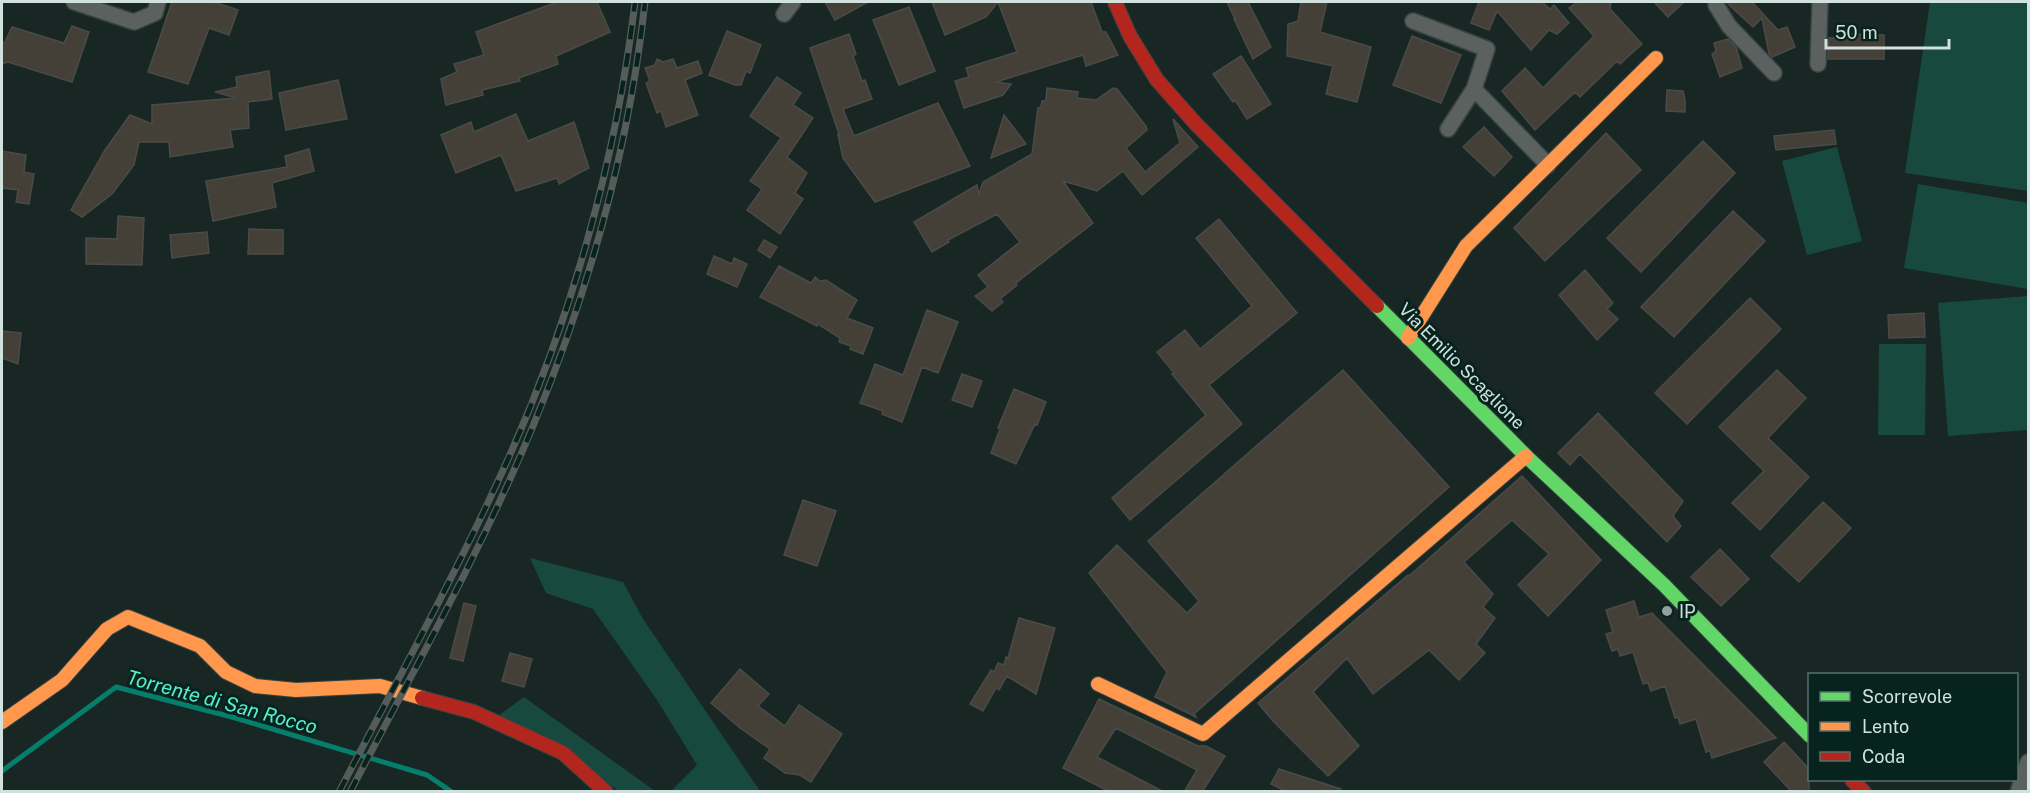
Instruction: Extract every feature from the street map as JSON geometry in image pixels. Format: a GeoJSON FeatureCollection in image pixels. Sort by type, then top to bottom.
{"type":"FeatureCollection","features":[{"type":"Feature","properties":{"kind":"street"},"geometry":{"type":"LineString","coordinates":[[74,2],[134,22],[154,13],[158,2]]}},
{"type":"Feature","properties":{"kind":"street","name":"Via Emilio Scaglione"},"geometry":{"type":"LineString","coordinates":[[1115,2],[1130,36],[1157,80],[1196,124],[1526,456],[1656,578],[1808,735]]}},
{"type":"Feature","properties":{"kind":"street"},"geometry":{"type":"LineString","coordinates":[[1716,2],[1729,26],[1774,73]]}},
{"type":"Feature","properties":{"kind":"street"},"geometry":{"type":"LineString","coordinates":[[1818,63],[1820,2]]}},
{"type":"Feature","properties":{"kind":"street"},"geometry":{"type":"LineString","coordinates":[[1413,21],[1487,49],[1474,89],[1448,129]]}},
{"type":"Feature","properties":{"kind":"street"},"geometry":{"type":"LineString","coordinates":[[1408,338],[1466,246],[1656,58]]}},
{"type":"Feature","properties":{"kind":"street"},"geometry":{"type":"LineString","coordinates":[[1474,89],[1548,165]]}},
{"type":"Feature","properties":{"kind":"street"},"geometry":{"type":"LineString","coordinates":[[1098,684],[1203,734],[1526,456]]}},
{"type":"Feature","properties":{"kind":"street"},"geometry":{"type":"LineString","coordinates":[[2,722],[62,680],[107,629],[128,617],[200,646],[226,672],[255,687],[296,690],[381,686],[474,712],[563,753],[606,792]]}},
{"type":"Feature","properties":{"kind":"street"},"geometry":{"type":"LineString","coordinates":[[2018,792],[2028,762]]}},
{"type":"Feature","properties":{"kind":"green space"},"geometry":{"type":"Polygon","coordinates":[[[1930,2],[2028,2],[2028,191],[1905,173],[1930,2]]]}},
{"type":"Feature","properties":{"kind":"green space"},"geometry":{"type":"Polygon","coordinates":[[[1837,147],[1862,241],[1807,255],[1782,161],[1837,147]]]}},
{"type":"Feature","properties":{"kind":"green space"},"geometry":{"type":"Polygon","coordinates":[[[1918,184],[2028,203],[2028,289],[1904,268],[1918,184]]]}},
{"type":"Feature","properties":{"kind":"green space"},"geometry":{"type":"Polygon","coordinates":[[[2028,296],[2028,430],[1948,436],[1938,303],[2028,296]]]}},
{"type":"Feature","properties":{"kind":"green space"},"geometry":{"type":"Polygon","coordinates":[[[1879,344],[1926,344],[1925,435],[1878,435],[1879,344]]]}},
{"type":"Feature","properties":{"kind":"green space"},"geometry":{"type":"Polygon","coordinates":[[[530,558],[623,582],[643,619],[760,791],[671,791],[697,765],[657,700],[593,609],[546,593],[530,558]]]}},
{"type":"Feature","properties":{"kind":"green space"},"geometry":{"type":"Polygon","coordinates":[[[524,697],[655,791],[618,791],[568,750],[498,716],[524,697]]]}},
{"type":"Feature","properties":{"kind":"building"},"geometry":{"type":"Polygon","coordinates":[[[172,2],[214,2],[238,10],[229,35],[209,28],[188,84],[148,72],[172,2]]]}},
{"type":"Feature","properties":{"kind":"building"},"geometry":{"type":"Polygon","coordinates":[[[557,2],[597,2],[610,32],[556,56],[558,64],[519,78],[520,81],[482,90],[483,95],[446,105],[441,79],[457,72],[454,64],[484,55],[476,32],[557,2]]]}},
{"type":"Feature","properties":{"kind":"building"},"geometry":{"type":"Polygon","coordinates":[[[825,2],[868,2],[835,20],[825,2]]]}},
{"type":"Feature","properties":{"kind":"building"},"geometry":{"type":"Polygon","coordinates":[[[932,2],[998,2],[986,17],[945,35],[932,2]]]}},
{"type":"Feature","properties":{"kind":"building"},"geometry":{"type":"Polygon","coordinates":[[[998,2],[1091,2],[1102,32],[1106,32],[1118,55],[1086,66],[1083,55],[996,82],[1011,84],[1003,95],[964,108],[955,81],[969,77],[966,68],[1017,52],[998,2]]]}},
{"type":"Feature","properties":{"kind":"building"},"geometry":{"type":"Polygon","coordinates":[[[1227,2],[1248,2],[1271,47],[1253,59],[1227,2]]]}},
{"type":"Feature","properties":{"kind":"building"},"geometry":{"type":"Polygon","coordinates":[[[1301,2],[1327,2],[1320,32],[1371,47],[1357,102],[1326,94],[1333,66],[1287,56],[1288,24],[1298,21],[1301,2]]]}},
{"type":"Feature","properties":{"kind":"building"},"geometry":{"type":"Polygon","coordinates":[[[1479,2],[1542,2],[1550,9],[1554,5],[1569,23],[1557,34],[1549,30],[1531,50],[1497,11],[1489,30],[1471,23],[1479,2]]]}},
{"type":"Feature","properties":{"kind":"building"},"geometry":{"type":"Polygon","coordinates":[[[1577,2],[1611,2],[1610,9],[1642,44],[1620,64],[1617,61],[1580,97],[1575,92],[1535,130],[1502,91],[1525,68],[1543,88],[1594,36],[1569,8],[1577,2]]]}},
{"type":"Feature","properties":{"kind":"building"},"geometry":{"type":"Polygon","coordinates":[[[1654,2],[1684,2],[1668,17],[1654,2]]]}},
{"type":"Feature","properties":{"kind":"building"},"geometry":{"type":"Polygon","coordinates":[[[1726,2],[1752,2],[1778,30],[1787,27],[1795,47],[1772,57],[1769,54],[1762,18],[1753,27],[1726,2]]]}},
{"type":"Feature","properties":{"kind":"building"},"geometry":{"type":"Polygon","coordinates":[[[909,7],[935,71],[899,85],[873,20],[909,7]]]}},
{"type":"Feature","properties":{"kind":"building"},"geometry":{"type":"Polygon","coordinates":[[[72,26],[89,32],[72,82],[8,62],[2,64],[2,43],[5,42],[12,27],[64,43],[72,26]]]}},
{"type":"Feature","properties":{"kind":"building"},"geometry":{"type":"Polygon","coordinates":[[[727,31],[761,45],[750,73],[746,71],[741,85],[709,75],[727,31]]]}},
{"type":"Feature","properties":{"kind":"building"},"geometry":{"type":"Polygon","coordinates":[[[849,34],[856,54],[853,56],[862,81],[865,80],[872,99],[843,109],[854,136],[938,103],[970,166],[875,202],[843,158],[838,135],[840,137],[810,48],[849,34]]]}},
{"type":"Feature","properties":{"kind":"building"},"geometry":{"type":"Polygon","coordinates":[[[1850,34],[1884,35],[1884,59],[1828,59],[1829,38],[1850,38],[1850,34]]]}},
{"type":"Feature","properties":{"kind":"building"},"geometry":{"type":"Polygon","coordinates":[[[1412,36],[1461,55],[1441,103],[1393,85],[1412,36]]]}},
{"type":"Feature","properties":{"kind":"building"},"geometry":{"type":"Polygon","coordinates":[[[1728,39],[1736,47],[1742,68],[1720,77],[1712,54],[1716,51],[1714,43],[1728,39]]]}},
{"type":"Feature","properties":{"kind":"building"},"geometry":{"type":"Polygon","coordinates":[[[1241,56],[1271,104],[1247,119],[1235,100],[1233,102],[1213,74],[1241,56]]]}},
{"type":"Feature","properties":{"kind":"building"},"geometry":{"type":"Polygon","coordinates":[[[657,59],[663,62],[673,59],[677,68],[698,61],[702,73],[685,80],[698,115],[666,127],[661,111],[657,113],[646,83],[650,81],[645,68],[655,65],[657,59]]]}},
{"type":"Feature","properties":{"kind":"building"},"geometry":{"type":"Polygon","coordinates":[[[269,71],[272,99],[248,102],[249,128],[230,130],[233,147],[170,157],[169,142],[139,142],[134,165],[112,194],[82,217],[71,210],[105,150],[130,115],[152,124],[152,105],[236,98],[215,92],[237,87],[236,77],[269,71]]]}},
{"type":"Feature","properties":{"kind":"building"},"geometry":{"type":"Polygon","coordinates":[[[777,77],[801,93],[793,105],[813,118],[787,157],[807,173],[795,193],[803,199],[780,234],[747,210],[762,189],[750,181],[781,138],[750,116],[777,77]]]}},
{"type":"Feature","properties":{"kind":"building"},"geometry":{"type":"Polygon","coordinates":[[[338,80],[347,119],[286,130],[279,93],[338,80]]]}},
{"type":"Feature","properties":{"kind":"building"},"geometry":{"type":"Polygon","coordinates":[[[1047,88],[1078,92],[1077,98],[1096,100],[1113,88],[1117,89],[1146,126],[1147,130],[1126,148],[1145,172],[1180,143],[1173,119],[1198,147],[1142,195],[1123,171],[1097,191],[1063,181],[1093,223],[1016,283],[1017,285],[1000,299],[1003,302],[992,311],[975,296],[988,287],[978,275],[1020,242],[997,214],[948,240],[949,242],[932,252],[914,222],[977,185],[979,194],[983,182],[1032,154],[1038,108],[1041,107],[1042,101],[1046,100],[1047,88]]]}},
{"type":"Feature","properties":{"kind":"building"},"geometry":{"type":"Polygon","coordinates":[[[1667,90],[1683,91],[1685,112],[1666,111],[1667,90]]]}},
{"type":"Feature","properties":{"kind":"building"},"geometry":{"type":"Polygon","coordinates":[[[516,114],[528,141],[574,122],[589,168],[559,184],[557,178],[516,191],[501,155],[456,173],[441,135],[471,122],[474,132],[516,114]]]}},
{"type":"Feature","properties":{"kind":"building"},"geometry":{"type":"Polygon","coordinates":[[[1004,115],[1026,144],[991,158],[1004,115]]]}},
{"type":"Feature","properties":{"kind":"building"},"geometry":{"type":"Polygon","coordinates":[[[1484,127],[1512,157],[1494,176],[1463,147],[1484,127]]]}},
{"type":"Feature","properties":{"kind":"building"},"geometry":{"type":"Polygon","coordinates":[[[1834,130],[1836,144],[1776,150],[1774,136],[1834,130]]]}},
{"type":"Feature","properties":{"kind":"building"},"geometry":{"type":"Polygon","coordinates":[[[1606,133],[1641,170],[1545,261],[1514,228],[1606,133]]]}},
{"type":"Feature","properties":{"kind":"building"},"geometry":{"type":"Polygon","coordinates":[[[1703,141],[1735,173],[1641,272],[1607,238],[1703,141]]]}},
{"type":"Feature","properties":{"kind":"building"},"geometry":{"type":"Polygon","coordinates":[[[309,149],[314,171],[272,183],[276,207],[213,221],[206,181],[287,167],[285,156],[309,149]]]}},
{"type":"Feature","properties":{"kind":"building"},"geometry":{"type":"Polygon","coordinates":[[[2,151],[26,155],[24,172],[34,174],[29,204],[16,202],[18,190],[2,188],[2,151]]]}},
{"type":"Feature","properties":{"kind":"building"},"geometry":{"type":"Polygon","coordinates":[[[1733,211],[1765,241],[1674,337],[1641,307],[1733,211]]]}},
{"type":"Feature","properties":{"kind":"building"},"geometry":{"type":"Polygon","coordinates":[[[118,216],[144,218],[142,265],[86,264],[86,238],[117,239],[118,216]]]}},
{"type":"Feature","properties":{"kind":"building"},"geometry":{"type":"Polygon","coordinates":[[[1219,219],[1297,313],[1209,385],[1242,424],[1130,520],[1112,498],[1206,415],[1157,352],[1185,330],[1200,349],[1252,306],[1196,238],[1219,219]]]}},
{"type":"Feature","properties":{"kind":"building"},"geometry":{"type":"Polygon","coordinates":[[[249,229],[283,230],[283,254],[248,254],[249,229]]]}},
{"type":"Feature","properties":{"kind":"building"},"geometry":{"type":"Polygon","coordinates":[[[207,232],[209,253],[172,258],[170,235],[207,232]]]}},
{"type":"Feature","properties":{"kind":"building"},"geometry":{"type":"Polygon","coordinates":[[[764,240],[777,247],[770,258],[758,250],[764,240]]]}},
{"type":"Feature","properties":{"kind":"building"},"geometry":{"type":"Polygon","coordinates":[[[714,256],[732,264],[734,258],[747,264],[737,287],[707,274],[714,256]]]}},
{"type":"Feature","properties":{"kind":"building"},"geometry":{"type":"Polygon","coordinates":[[[779,266],[811,283],[815,277],[820,281],[826,280],[857,300],[847,318],[873,328],[863,354],[839,342],[840,338],[818,324],[817,326],[760,297],[779,266]]]}},
{"type":"Feature","properties":{"kind":"building"},"geometry":{"type":"Polygon","coordinates":[[[1585,270],[1613,303],[1607,309],[1618,319],[1597,340],[1559,295],[1585,270]]]}},
{"type":"Feature","properties":{"kind":"building"},"geometry":{"type":"Polygon","coordinates":[[[1750,298],[1781,329],[1687,424],[1655,393],[1750,298]]]}},
{"type":"Feature","properties":{"kind":"building"},"geometry":{"type":"Polygon","coordinates":[[[927,310],[958,322],[938,373],[922,367],[902,422],[882,414],[883,411],[860,403],[875,364],[903,375],[927,310]]]}},
{"type":"Feature","properties":{"kind":"building"},"geometry":{"type":"Polygon","coordinates":[[[1924,313],[1925,337],[1889,338],[1888,315],[1924,313]]]}},
{"type":"Feature","properties":{"kind":"building"},"geometry":{"type":"Polygon","coordinates":[[[2,331],[21,333],[18,364],[2,358],[2,331]]]}},
{"type":"Feature","properties":{"kind":"building"},"geometry":{"type":"Polygon","coordinates":[[[1343,370],[1449,487],[1194,714],[1196,717],[1155,697],[1167,672],[1089,573],[1117,545],[1187,613],[1199,601],[1148,541],[1343,370]]]}},
{"type":"Feature","properties":{"kind":"building"},"geometry":{"type":"Polygon","coordinates":[[[1777,370],[1806,398],[1768,438],[1809,477],[1760,530],[1732,503],[1764,471],[1719,427],[1777,370]]]}},
{"type":"Feature","properties":{"kind":"building"},"geometry":{"type":"Polygon","coordinates":[[[962,374],[982,381],[972,407],[952,400],[962,374]]]}},
{"type":"Feature","properties":{"kind":"building"},"geometry":{"type":"Polygon","coordinates":[[[1014,389],[1046,402],[1037,425],[1035,424],[1016,464],[991,453],[1000,429],[998,428],[1014,389]]]}},
{"type":"Feature","properties":{"kind":"building"},"geometry":{"type":"Polygon","coordinates":[[[1598,413],[1683,501],[1673,516],[1681,526],[1667,542],[1580,454],[1570,465],[1558,453],[1598,413]]]}},
{"type":"Feature","properties":{"kind":"building"},"geometry":{"type":"Polygon","coordinates":[[[1522,476],[1601,560],[1548,616],[1518,585],[1549,554],[1512,520],[1464,562],[1493,594],[1483,607],[1495,618],[1476,644],[1485,653],[1459,680],[1429,650],[1373,694],[1347,658],[1313,692],[1359,746],[1328,776],[1258,703],[1409,576],[1522,476]]]}},
{"type":"Feature","properties":{"kind":"building"},"geometry":{"type":"Polygon","coordinates":[[[803,500],[836,511],[817,566],[784,555],[803,500]]]}},
{"type":"Feature","properties":{"kind":"building"},"geometry":{"type":"Polygon","coordinates":[[[1823,502],[1851,528],[1799,582],[1771,556],[1823,502]]]}},
{"type":"Feature","properties":{"kind":"building"},"geometry":{"type":"Polygon","coordinates":[[[1720,549],[1749,579],[1721,606],[1691,577],[1720,549]]]}},
{"type":"Feature","properties":{"kind":"building"},"geometry":{"type":"Polygon","coordinates":[[[1634,601],[1639,617],[1652,613],[1776,738],[1712,758],[1710,751],[1706,752],[1696,719],[1680,724],[1678,717],[1675,718],[1665,686],[1651,691],[1648,683],[1643,684],[1633,652],[1620,656],[1618,649],[1612,651],[1606,634],[1613,632],[1606,610],[1634,601]]]}},
{"type":"Feature","properties":{"kind":"building"},"geometry":{"type":"Polygon","coordinates":[[[464,603],[476,606],[463,661],[450,658],[464,603]]]}},
{"type":"Feature","properties":{"kind":"building"},"geometry":{"type":"Polygon","coordinates":[[[1019,618],[1055,628],[1036,694],[1007,676],[999,690],[996,688],[983,711],[970,704],[991,670],[994,672],[998,663],[1004,665],[1006,657],[1008,658],[1019,618]]]}},
{"type":"Feature","properties":{"kind":"building"},"geometry":{"type":"Polygon","coordinates":[[[510,653],[532,659],[524,687],[502,681],[510,653]]]}},
{"type":"Feature","properties":{"kind":"building"},"geometry":{"type":"Polygon","coordinates":[[[740,669],[769,694],[758,706],[785,726],[799,705],[842,734],[811,782],[800,775],[785,773],[764,758],[770,749],[740,728],[711,703],[740,669]]]}},
{"type":"Feature","properties":{"kind":"building"},"geometry":{"type":"Polygon","coordinates":[[[1099,699],[1198,746],[1206,746],[1225,756],[1202,792],[1184,792],[1197,770],[1116,728],[1097,757],[1164,792],[1110,792],[1063,768],[1099,699]]]}},
{"type":"Feature","properties":{"kind":"building"},"geometry":{"type":"Polygon","coordinates":[[[1784,742],[1808,768],[1809,792],[1792,792],[1764,762],[1784,742]]]}},
{"type":"Feature","properties":{"kind":"building"},"geometry":{"type":"Polygon","coordinates":[[[1279,769],[1341,789],[1340,792],[1287,792],[1271,784],[1279,769]]]}},
{"type":"Feature","properties":{"kind":"waterway","name":"Torrente di San Rocco"},"geometry":{"type":"LineString","coordinates":[[2,771],[116,687],[232,717],[427,775],[452,792]]}},
{"type":"Feature","properties":{"kind":"railway"},"geometry":{"type":"LineString","coordinates":[[339,792],[485,509],[550,356],[588,240],[603,181],[627,62],[635,2]]}},
{"type":"Feature","properties":{"kind":"railway"},"geometry":{"type":"LineString","coordinates":[[350,792],[446,611],[491,519],[513,473],[553,375],[589,271],[604,218],[629,110],[645,2]]}},
{"type":"Feature","properties":{"kind":"traffic: fast"},"geometry":{"type":"LineString","coordinates":[[1377,306],[1526,456],[1664,585],[1808,734]]}},
{"type":"Feature","properties":{"kind":"traffic: slow"},"geometry":{"type":"LineString","coordinates":[[1408,338],[1466,246],[1656,58]]}},
{"type":"Feature","properties":{"kind":"traffic: slow"},"geometry":{"type":"LineString","coordinates":[[1098,684],[1203,734],[1526,456]]}},
{"type":"Feature","properties":{"kind":"traffic: slow"},"geometry":{"type":"LineString","coordinates":[[2,722],[62,680],[107,629],[128,617],[200,646],[226,672],[255,686],[296,690],[380,686],[422,698]]}},
{"type":"Feature","properties":{"kind":"traffic: jam"},"geometry":{"type":"LineString","coordinates":[[1115,2],[1130,36],[1157,80],[1196,124],[1377,306]]}},
{"type":"Feature","properties":{"kind":"traffic: jam"},"geometry":{"type":"LineString","coordinates":[[422,698],[474,712],[563,753],[606,792]]}},
{"type":"Feature","properties":{"kind":"traffic: jam"},"geometry":{"type":"LineString","coordinates":[[1853,781],[1864,792]]}},
{"type":"Feature","properties":{"kind":"place","name":"IP"},"geometry":{"type":"Point","coordinates":[1667,611]}}]}
